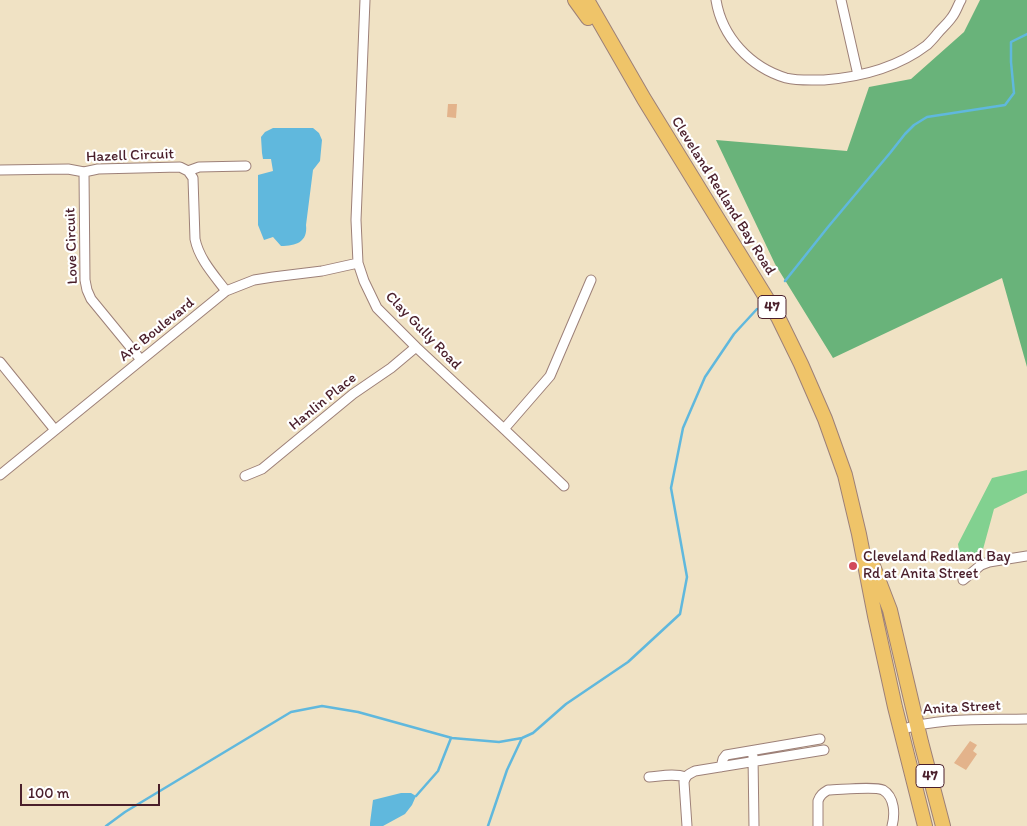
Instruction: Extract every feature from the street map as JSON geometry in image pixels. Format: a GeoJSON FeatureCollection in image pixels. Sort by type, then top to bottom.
{"type":"FeatureCollection","features":[{"type":"Feature","properties":{"kind":"highway","name":"Cleveland Redland Bay Road"},"geometry":{"type":"LineString","coordinates":[[575,0],[644,99]]}},
{"type":"Feature","properties":{"kind":"highway","name":"Cleveland Redland Bay Road"},"geometry":{"type":"LineString","coordinates":[[586,0],[644,99],[778,317],[826,419],[845,475],[860,534],[877,625],[900,730],[926,826]]}},
{"type":"Feature","properties":{"kind":"highway","name":"Cleveland Redland Bay Road"},"geometry":{"type":"LineString","coordinates":[[860,534],[890,610],[917,725],[944,826]]}},
{"type":"Feature","properties":{"kind":"street","name":"Clay Gully Road"},"geometry":{"type":"LineString","coordinates":[[365,0],[356,220],[358,263],[364,281],[377,308],[564,486]]}},
{"type":"Feature","properties":{"kind":"street"},"geometry":{"type":"LineString","coordinates":[[716,0],[718,11],[733,42],[750,60],[786,78],[804,81],[858,75],[881,70],[896,64],[928,44],[952,17],[961,0]]}},
{"type":"Feature","properties":{"kind":"street"},"geometry":{"type":"LineString","coordinates":[[841,0],[858,75]]}},
{"type":"Feature","properties":{"kind":"street"},"geometry":{"type":"LineString","coordinates":[[188,171],[199,167],[246,166]]}},
{"type":"Feature","properties":{"kind":"street","name":"Hazell Circuit"},"geometry":{"type":"LineString","coordinates":[[0,170],[68,169],[84,172],[98,169],[180,167],[188,171],[193,178],[196,248],[200,257],[226,291]]}},
{"type":"Feature","properties":{"kind":"street","name":"Love Circuit"},"geometry":{"type":"LineString","coordinates":[[84,172],[85,280],[87,290],[91,299],[141,360]]}},
{"type":"Feature","properties":{"kind":"street","name":"Arc Boulevard"},"geometry":{"type":"LineString","coordinates":[[0,476],[226,291],[254,280],[322,271],[358,263]]}},
{"type":"Feature","properties":{"kind":"street"},"geometry":{"type":"LineString","coordinates":[[504,428],[550,376],[591,280]]}},
{"type":"Feature","properties":{"kind":"street","name":"Hanlin Place"},"geometry":{"type":"LineString","coordinates":[[246,476],[262,469],[353,394],[391,368],[416,347]]}},
{"type":"Feature","properties":{"kind":"street"},"geometry":{"type":"LineString","coordinates":[[0,362],[56,430]]}},
{"type":"Feature","properties":{"kind":"street"},"geometry":{"type":"LineString","coordinates":[[963,580],[981,565],[988,562],[1027,556]]}},
{"type":"Feature","properties":{"kind":"street","name":"Anita Street"},"geometry":{"type":"LineString","coordinates":[[900,730],[946,720],[1027,719]]}},
{"type":"Feature","properties":{"kind":"street"},"geometry":{"type":"LineString","coordinates":[[722,767],[723,759],[726,756],[820,739]]}},
{"type":"Feature","properties":{"kind":"street"},"geometry":{"type":"LineString","coordinates":[[687,826],[684,788],[686,777],[690,773],[824,750]]}},
{"type":"Feature","properties":{"kind":"street"},"geometry":{"type":"LineString","coordinates":[[752,751],[754,826]]}},
{"type":"Feature","properties":{"kind":"street"},"geometry":{"type":"LineString","coordinates":[[649,777],[675,774],[686,777]]}},
{"type":"Feature","properties":{"kind":"street"},"geometry":{"type":"LineString","coordinates":[[818,826],[818,801],[825,792],[828,790],[870,788],[883,790],[889,796],[894,813],[892,826]]}},
{"type":"Feature","properties":{"kind":"green space"},"geometry":{"type":"Polygon","coordinates":[[[980,0],[1027,0],[1027,367],[1002,278],[833,358],[775,264],[716,140],[847,151],[869,87],[911,79],[964,32],[980,0]]]}},
{"type":"Feature","properties":{"kind":"green space"},"geometry":{"type":"Polygon","coordinates":[[[1027,470],[1027,493],[994,509],[982,553],[960,557],[958,544],[992,478],[1027,470]]]}},
{"type":"Feature","properties":{"kind":"water"},"geometry":{"type":"Polygon","coordinates":[[[273,128],[313,128],[319,133],[322,140],[320,161],[313,170],[305,235],[300,242],[292,245],[281,246],[273,237],[264,240],[258,225],[258,175],[273,171],[271,159],[263,159],[261,137],[265,132],[273,128]]]}},
{"type":"Feature","properties":{"kind":"water"},"geometry":{"type":"Polygon","coordinates":[[[401,793],[411,793],[416,796],[405,814],[383,826],[370,826],[373,800],[401,793]]]}},
{"type":"Feature","properties":{"kind":"building"},"geometry":{"type":"Polygon","coordinates":[[[448,104],[457,104],[456,118],[447,117],[448,104]]]}},
{"type":"Feature","properties":{"kind":"building"},"geometry":{"type":"Polygon","coordinates":[[[970,741],[977,745],[973,751],[977,754],[966,770],[954,763],[970,741]]]}},
{"type":"Feature","properties":{"kind":"waterway"},"geometry":{"type":"LineString","coordinates":[[785,281],[914,125],[927,117],[1005,105],[1014,93],[1011,42],[1027,34]]}},
{"type":"Feature","properties":{"kind":"waterway"},"geometry":{"type":"LineString","coordinates":[[106,826],[125,812],[291,712],[322,706],[358,712],[452,738],[499,742],[522,738],[533,733],[566,704],[628,662],[680,614],[687,577],[671,488],[683,428],[705,377],[734,334],[757,309]]}},
{"type":"Feature","properties":{"kind":"waterway"},"geometry":{"type":"LineString","coordinates":[[416,796],[438,771],[451,738]]}},
{"type":"Feature","properties":{"kind":"waterway"},"geometry":{"type":"LineString","coordinates":[[488,826],[507,770],[522,738]]}},
{"type":"Feature","properties":{"kind":"place","name":"Cleveland Redland Bay Rd at Anita Street"},"geometry":{"type":"Point","coordinates":[853,566]}}]}
